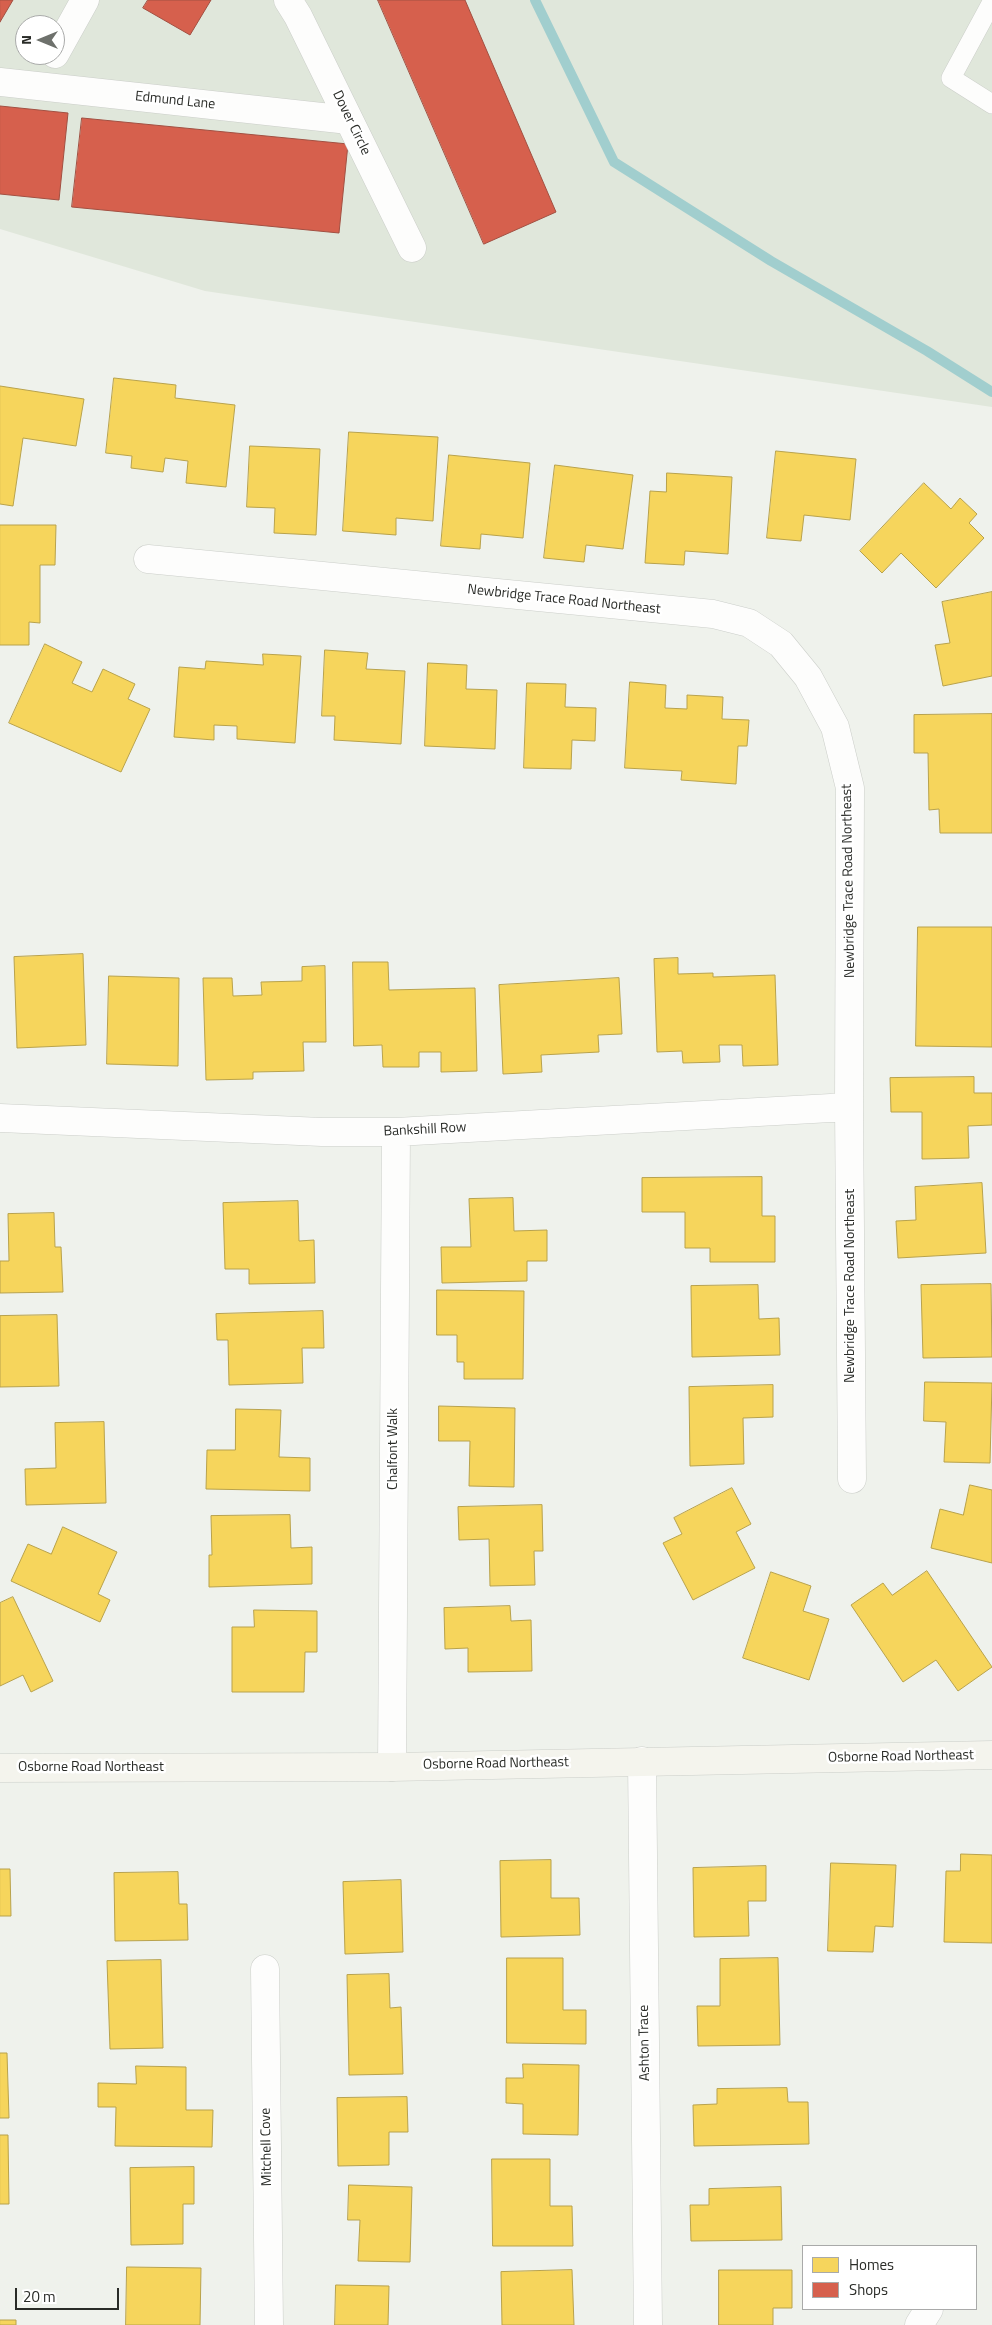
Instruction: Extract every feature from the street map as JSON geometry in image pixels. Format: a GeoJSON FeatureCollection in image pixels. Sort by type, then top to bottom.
{"type":"FeatureCollection","features":[{"type":"Feature","properties":{"kind":"street"},"geometry":{"type":"LineString","coordinates":[[65,36],[85,0]]}},
{"type":"Feature","properties":{"kind":"street","name":"Dover Circle"},"geometry":{"type":"LineString","coordinates":[[288,0],[298,16],[412,248]]}},
{"type":"Feature","properties":{"kind":"street"},"geometry":{"type":"LineString","coordinates":[[37,86],[49,65]]}},
{"type":"Feature","properties":{"kind":"street","name":"Edmund Lane"},"geometry":{"type":"LineString","coordinates":[[0,82],[349,120]]}},
{"type":"Feature","properties":{"kind":"street","name":"Newbridge Trace Road Northeast"},"geometry":{"type":"LineString","coordinates":[[148,559],[713,614],[749,624],[781,644],[808,677],[835,726],[850,788],[849,1107],[852,1479]]}},
{"type":"Feature","properties":{"kind":"street","name":"Bankshill Row"},"geometry":{"type":"LineString","coordinates":[[0,1118],[322,1132],[396,1132],[849,1107]]}},
{"type":"Feature","properties":{"kind":"street","name":"Chalfont Walk"},"geometry":{"type":"LineString","coordinates":[[392,1767],[396,1132]]}},
{"type":"Feature","properties":{"kind":"street","name":"Osborne Road Northeast"},"geometry":{"type":"LineString","coordinates":[[0,1768],[392,1767],[992,1755]]}},
{"type":"Feature","properties":{"kind":"street","name":"Ashton Trace"},"geometry":{"type":"LineString","coordinates":[[642,1761],[648,2325]]}},
{"type":"Feature","properties":{"kind":"street","name":"Mitchell Cove"},"geometry":{"type":"LineString","coordinates":[[265,1969],[269,2325]]}},
{"type":"Feature","properties":{"kind":"street"},"geometry":{"type":"LineString","coordinates":[[919,2325],[928,2310]]}},
{"type":"Feature","properties":{"kind":"lane"},"geometry":{"type":"LineString","coordinates":[[992,2],[951,78],[992,104]]}},
{"type":"Feature","properties":{"kind":"shaded area"},"geometry":{"type":"Polygon","coordinates":[[[0,0],[992,0],[992,407],[205,291],[0,229],[0,0]]]}},
{"type":"Feature","properties":{"kind":"building: Homes"},"geometry":{"type":"Polygon","coordinates":[[[114,378],[176,385],[175,398],[235,405],[226,487],[186,483],[188,461],[165,458],[163,472],[131,468],[132,456],[106,453],[114,378]]]}},
{"type":"Feature","properties":{"kind":"building: Homes"},"geometry":{"type":"Polygon","coordinates":[[[0,386],[84,399],[76,446],[23,438],[13,506],[0,504],[0,386]]]}},
{"type":"Feature","properties":{"kind":"building: Homes"},"geometry":{"type":"Polygon","coordinates":[[[349,432],[438,437],[433,521],[396,518],[396,535],[343,531],[349,432]]]}},
{"type":"Feature","properties":{"kind":"building: Homes"},"geometry":{"type":"Polygon","coordinates":[[[250,446],[320,449],[316,535],[274,533],[275,508],[247,507],[250,446]]]}},
{"type":"Feature","properties":{"kind":"building: Homes"},"geometry":{"type":"Polygon","coordinates":[[[776,451],[856,459],[850,520],[804,515],[801,541],[767,538],[776,451]]]}},
{"type":"Feature","properties":{"kind":"building: Homes"},"geometry":{"type":"Polygon","coordinates":[[[449,455],[530,463],[523,538],[481,534],[480,549],[441,546],[449,455]]]}},
{"type":"Feature","properties":{"kind":"building: Homes"},"geometry":{"type":"Polygon","coordinates":[[[555,465],[633,475],[623,549],[586,545],[584,562],[544,558],[555,465]]]}},
{"type":"Feature","properties":{"kind":"building: Homes"},"geometry":{"type":"Polygon","coordinates":[[[667,473],[732,477],[728,554],[685,551],[684,565],[645,563],[650,491],[666,492],[667,473]]]}},
{"type":"Feature","properties":{"kind":"building: Homes"},"geometry":{"type":"Polygon","coordinates":[[[924,483],[951,509],[960,498],[977,514],[969,523],[984,538],[936,588],[901,553],[882,573],[860,551],[924,483]]]}},
{"type":"Feature","properties":{"kind":"building: Homes"},"geometry":{"type":"Polygon","coordinates":[[[0,525],[56,525],[55,565],[40,565],[40,623],[29,622],[29,645],[0,645],[0,525]]]}},
{"type":"Feature","properties":{"kind":"building: Homes"},"geometry":{"type":"Polygon","coordinates":[[[992,592],[992,676],[943,686],[935,645],[950,643],[942,602],[992,592]]]}},
{"type":"Feature","properties":{"kind":"building: Homes"},"geometry":{"type":"Polygon","coordinates":[[[45,644],[82,662],[72,683],[92,692],[103,669],[135,684],[128,699],[150,709],[121,772],[9,723],[45,644]]]}},
{"type":"Feature","properties":{"kind":"building: Homes"},"geometry":{"type":"Polygon","coordinates":[[[325,650],[368,653],[366,669],[405,671],[401,744],[334,740],[335,716],[322,716],[325,650]]]}},
{"type":"Feature","properties":{"kind":"building: Homes"},"geometry":{"type":"Polygon","coordinates":[[[263,654],[301,656],[295,743],[237,739],[237,726],[214,725],[214,740],[174,737],[179,667],[205,669],[206,661],[263,665],[263,654]]]}},
{"type":"Feature","properties":{"kind":"building: Homes"},"geometry":{"type":"Polygon","coordinates":[[[428,663],[467,665],[466,689],[497,690],[495,749],[425,746],[428,663]]]}},
{"type":"Feature","properties":{"kind":"building: Homes"},"geometry":{"type":"Polygon","coordinates":[[[630,682],[666,685],[665,708],[687,709],[687,695],[723,697],[722,719],[749,720],[747,746],[738,746],[736,784],[681,780],[682,771],[625,768],[630,682]]]}},
{"type":"Feature","properties":{"kind":"building: Homes"},"geometry":{"type":"Polygon","coordinates":[[[527,683],[566,684],[565,707],[596,708],[595,741],[572,740],[571,769],[524,768],[527,683]]]}},
{"type":"Feature","properties":{"kind":"building: Homes"},"geometry":{"type":"Polygon","coordinates":[[[992,714],[992,833],[940,833],[939,809],[929,810],[928,753],[914,753],[914,715],[992,714]]]}},
{"type":"Feature","properties":{"kind":"building: Homes"},"geometry":{"type":"Polygon","coordinates":[[[918,927],[992,927],[992,1047],[916,1046],[918,927]]]}},
{"type":"Feature","properties":{"kind":"building: Homes"},"geometry":{"type":"Polygon","coordinates":[[[83,954],[86,1045],[17,1048],[14,957],[83,954]]]}},
{"type":"Feature","properties":{"kind":"building: Homes"},"geometry":{"type":"Polygon","coordinates":[[[678,958],[678,974],[713,973],[713,977],[775,975],[778,1065],[743,1066],[742,1045],[719,1045],[720,1062],[683,1063],[682,1051],[657,1052],[654,959],[678,958]]]}},
{"type":"Feature","properties":{"kind":"building: Homes"},"geometry":{"type":"Polygon","coordinates":[[[353,962],[388,962],[389,990],[475,988],[477,1071],[441,1072],[441,1052],[419,1052],[419,1067],[383,1067],[382,1045],[354,1046],[353,962]]]}},
{"type":"Feature","properties":{"kind":"building: Homes"},"geometry":{"type":"Polygon","coordinates":[[[325,966],[326,1042],[303,1042],[304,1071],[253,1072],[253,1079],[206,1080],[203,978],[232,978],[233,996],[262,995],[261,982],[302,981],[302,967],[325,966]]]}},
{"type":"Feature","properties":{"kind":"building: Homes"},"geometry":{"type":"Polygon","coordinates":[[[109,976],[179,978],[178,1066],[107,1064],[109,976]]]}},
{"type":"Feature","properties":{"kind":"building: Homes"},"geometry":{"type":"Polygon","coordinates":[[[619,978],[622,1034],[598,1035],[599,1052],[541,1055],[542,1072],[503,1074],[499,985],[619,978]]]}},
{"type":"Feature","properties":{"kind":"building: Homes"},"geometry":{"type":"Polygon","coordinates":[[[974,1077],[974,1093],[992,1093],[992,1125],[968,1126],[969,1158],[922,1159],[922,1112],[891,1112],[890,1078],[974,1077]]]}},
{"type":"Feature","properties":{"kind":"building: Homes"},"geometry":{"type":"Polygon","coordinates":[[[762,1177],[762,1216],[775,1216],[775,1262],[710,1262],[710,1248],[685,1248],[685,1212],[642,1212],[642,1178],[762,1177]]]}},
{"type":"Feature","properties":{"kind":"building: Homes"},"geometry":{"type":"Polygon","coordinates":[[[982,1183],[986,1253],[898,1258],[896,1221],[916,1220],[915,1187],[982,1183]]]}},
{"type":"Feature","properties":{"kind":"building: Homes"},"geometry":{"type":"Polygon","coordinates":[[[513,1198],[514,1231],[547,1230],[547,1261],[527,1261],[527,1281],[442,1283],[441,1247],[471,1247],[469,1199],[513,1198]]]}},
{"type":"Feature","properties":{"kind":"building: Homes"},"geometry":{"type":"Polygon","coordinates":[[[298,1201],[299,1241],[314,1240],[315,1283],[249,1284],[249,1269],[225,1269],[223,1203],[298,1201]]]}},
{"type":"Feature","properties":{"kind":"building: Homes"},"geometry":{"type":"Polygon","coordinates":[[[54,1213],[55,1247],[61,1247],[63,1292],[0,1293],[0,1261],[9,1261],[8,1214],[54,1213]]]}},
{"type":"Feature","properties":{"kind":"building: Homes"},"geometry":{"type":"Polygon","coordinates":[[[991,1284],[992,1357],[923,1358],[921,1285],[991,1284]]]}},
{"type":"Feature","properties":{"kind":"building: Homes"},"geometry":{"type":"Polygon","coordinates":[[[758,1285],[759,1319],[779,1318],[780,1355],[692,1357],[691,1286],[758,1285]]]}},
{"type":"Feature","properties":{"kind":"building: Homes"},"geometry":{"type":"Polygon","coordinates":[[[437,1290],[524,1291],[523,1379],[464,1379],[464,1362],[457,1362],[457,1335],[437,1335],[437,1290]]]}},
{"type":"Feature","properties":{"kind":"building: Homes"},"geometry":{"type":"Polygon","coordinates":[[[323,1311],[324,1348],[302,1348],[303,1383],[229,1385],[228,1340],[217,1340],[216,1314],[323,1311]]]}},
{"type":"Feature","properties":{"kind":"building: Homes"},"geometry":{"type":"Polygon","coordinates":[[[57,1315],[59,1386],[0,1387],[0,1316],[57,1315]]]}},
{"type":"Feature","properties":{"kind":"building: Homes"},"geometry":{"type":"Polygon","coordinates":[[[925,1382],[992,1383],[990,1463],[944,1462],[946,1422],[924,1421],[925,1382]]]}},
{"type":"Feature","properties":{"kind":"building: Homes"},"geometry":{"type":"Polygon","coordinates":[[[773,1385],[773,1417],[743,1418],[744,1464],[690,1466],[689,1387],[773,1385]]]}},
{"type":"Feature","properties":{"kind":"building: Homes"},"geometry":{"type":"Polygon","coordinates":[[[439,1406],[515,1408],[514,1487],[469,1486],[470,1441],[439,1441],[439,1406]]]}},
{"type":"Feature","properties":{"kind":"building: Homes"},"geometry":{"type":"Polygon","coordinates":[[[236,1409],[281,1410],[279,1457],[310,1458],[310,1491],[206,1489],[207,1450],[235,1450],[236,1409]]]}},
{"type":"Feature","properties":{"kind":"building: Homes"},"geometry":{"type":"Polygon","coordinates":[[[104,1422],[106,1503],[26,1505],[25,1469],[56,1468],[55,1423],[104,1422]]]}},
{"type":"Feature","properties":{"kind":"building: Homes"},"geometry":{"type":"Polygon","coordinates":[[[970,1485],[992,1490],[992,1563],[931,1548],[940,1509],[963,1515],[970,1485]]]}},
{"type":"Feature","properties":{"kind":"building: Homes"},"geometry":{"type":"Polygon","coordinates":[[[732,1488],[751,1524],[736,1532],[755,1568],[693,1600],[663,1543],[682,1534],[674,1518],[732,1488]]]}},
{"type":"Feature","properties":{"kind":"building: Homes"},"geometry":{"type":"Polygon","coordinates":[[[542,1505],[543,1551],[534,1551],[535,1585],[490,1586],[489,1539],[459,1540],[458,1507],[542,1505]]]}},
{"type":"Feature","properties":{"kind":"building: Homes"},"geometry":{"type":"Polygon","coordinates":[[[290,1515],[291,1548],[312,1547],[312,1584],[209,1587],[209,1555],[212,1555],[211,1516],[290,1515]]]}},
{"type":"Feature","properties":{"kind":"building: Homes"},"geometry":{"type":"Polygon","coordinates":[[[63,1527],[117,1552],[98,1594],[110,1600],[100,1622],[11,1581],[28,1544],[51,1554],[63,1527]]]}},
{"type":"Feature","properties":{"kind":"building: Homes"},"geometry":{"type":"Polygon","coordinates":[[[927,1571],[992,1667],[958,1691],[936,1660],[903,1682],[851,1605],[883,1583],[892,1595],[927,1571]]]}},
{"type":"Feature","properties":{"kind":"building: Homes"},"geometry":{"type":"Polygon","coordinates":[[[771,1572],[811,1586],[803,1611],[829,1619],[809,1680],[743,1658],[771,1572]]]}},
{"type":"Feature","properties":{"kind":"building: Homes"},"geometry":{"type":"Polygon","coordinates":[[[13,1597],[53,1681],[31,1692],[23,1675],[0,1686],[0,1603],[13,1597]]]}},
{"type":"Feature","properties":{"kind":"building: Homes"},"geometry":{"type":"Polygon","coordinates":[[[510,1606],[511,1621],[531,1620],[532,1671],[468,1672],[468,1648],[445,1649],[444,1608],[510,1606]]]}},
{"type":"Feature","properties":{"kind":"building: Homes"},"geometry":{"type":"Polygon","coordinates":[[[254,1610],[317,1611],[317,1652],[305,1652],[304,1692],[232,1692],[232,1627],[254,1627],[254,1610]]]}},
{"type":"Feature","properties":{"kind":"building: Homes"},"geometry":{"type":"Polygon","coordinates":[[[961,1854],[992,1855],[992,1943],[944,1942],[946,1871],[960,1871],[961,1854]]]}},
{"type":"Feature","properties":{"kind":"building: Homes"},"geometry":{"type":"Polygon","coordinates":[[[551,1860],[551,1898],[579,1898],[580,1935],[501,1937],[500,1861],[551,1860]]]}},
{"type":"Feature","properties":{"kind":"building: Homes"},"geometry":{"type":"Polygon","coordinates":[[[831,1863],[896,1865],[893,1927],[875,1926],[873,1952],[828,1951],[831,1863]]]}},
{"type":"Feature","properties":{"kind":"building: Homes"},"geometry":{"type":"Polygon","coordinates":[[[766,1866],[766,1901],[748,1901],[749,1936],[694,1937],[693,1868],[766,1866]]]}},
{"type":"Feature","properties":{"kind":"building: Homes"},"geometry":{"type":"Polygon","coordinates":[[[0,1869],[10,1869],[11,1916],[0,1916],[0,1869]]]}},
{"type":"Feature","properties":{"kind":"building: Homes"},"geometry":{"type":"Polygon","coordinates":[[[178,1872],[179,1904],[187,1904],[188,1940],[115,1941],[114,1873],[178,1872]]]}},
{"type":"Feature","properties":{"kind":"building: Homes"},"geometry":{"type":"Polygon","coordinates":[[[401,1880],[403,1952],[345,1954],[343,1882],[401,1880]]]}},
{"type":"Feature","properties":{"kind":"building: Homes"},"geometry":{"type":"Polygon","coordinates":[[[507,1958],[563,1958],[563,2010],[586,2010],[586,2044],[507,2043],[507,1958]]]}},
{"type":"Feature","properties":{"kind":"building: Homes"},"geometry":{"type":"Polygon","coordinates":[[[778,1958],[780,2045],[698,2046],[697,2006],[720,2006],[720,1959],[778,1958]]]}},
{"type":"Feature","properties":{"kind":"building: Homes"},"geometry":{"type":"Polygon","coordinates":[[[161,1960],[163,2048],[110,2049],[107,1961],[161,1960]]]}},
{"type":"Feature","properties":{"kind":"building: Homes"},"geometry":{"type":"Polygon","coordinates":[[[389,1974],[390,2008],[401,2007],[403,2074],[349,2075],[347,1975],[389,1974]]]}},
{"type":"Feature","properties":{"kind":"building: Homes"},"geometry":{"type":"Polygon","coordinates":[[[0,2053],[7,2053],[9,2118],[0,2118],[0,2053]]]}},
{"type":"Feature","properties":{"kind":"building: Homes"},"geometry":{"type":"Polygon","coordinates":[[[523,2064],[579,2065],[578,2135],[523,2134],[523,2104],[506,2103],[506,2078],[523,2078],[523,2064]]]}},
{"type":"Feature","properties":{"kind":"building: Homes"},"geometry":{"type":"Polygon","coordinates":[[[136,2066],[186,2067],[186,2110],[213,2110],[212,2147],[115,2146],[116,2107],[98,2107],[98,2083],[136,2084],[136,2066]]]}},
{"type":"Feature","properties":{"kind":"building: Homes"},"geometry":{"type":"Polygon","coordinates":[[[787,2088],[788,2102],[808,2102],[809,2144],[694,2146],[693,2105],[717,2104],[717,2089],[787,2088]]]}},
{"type":"Feature","properties":{"kind":"building: Homes"},"geometry":{"type":"Polygon","coordinates":[[[407,2097],[408,2132],[389,2132],[389,2165],[338,2166],[337,2098],[407,2097]]]}},
{"type":"Feature","properties":{"kind":"building: Homes"},"geometry":{"type":"Polygon","coordinates":[[[0,2135],[8,2135],[9,2204],[0,2204],[0,2135]]]}},
{"type":"Feature","properties":{"kind":"building: Homes"},"geometry":{"type":"Polygon","coordinates":[[[492,2159],[550,2159],[550,2206],[572,2206],[573,2246],[493,2246],[492,2159]]]}},
{"type":"Feature","properties":{"kind":"building: Homes"},"geometry":{"type":"Polygon","coordinates":[[[194,2167],[194,2204],[183,2204],[183,2244],[131,2245],[130,2168],[194,2167]]]}},
{"type":"Feature","properties":{"kind":"building: Homes"},"geometry":{"type":"Polygon","coordinates":[[[349,2185],[412,2187],[410,2262],[358,2261],[360,2220],[348,2220],[349,2185]]]}},
{"type":"Feature","properties":{"kind":"building: Homes"},"geometry":{"type":"Polygon","coordinates":[[[781,2187],[782,2240],[691,2241],[690,2205],[709,2205],[709,2189],[781,2187]]]}},
{"type":"Feature","properties":{"kind":"building: Homes"},"geometry":{"type":"Polygon","coordinates":[[[127,2267],[201,2268],[200,2325],[126,2325],[127,2267]]]}},
{"type":"Feature","properties":{"kind":"building: Homes"},"geometry":{"type":"Polygon","coordinates":[[[572,2270],[574,2325],[502,2325],[501,2272],[572,2270]]]}},
{"type":"Feature","properties":{"kind":"building: Homes"},"geometry":{"type":"Polygon","coordinates":[[[719,2270],[792,2270],[792,2308],[773,2308],[773,2325],[719,2325],[719,2270]]]}},
{"type":"Feature","properties":{"kind":"building: Homes"},"geometry":{"type":"Polygon","coordinates":[[[336,2285],[389,2286],[388,2325],[335,2325],[336,2285]]]}},
{"type":"Feature","properties":{"kind":"building: Homes"},"geometry":{"type":"Polygon","coordinates":[[[0,2320],[16,2320],[16,2325],[0,2325],[0,2320]]]}},
{"type":"Feature","properties":{"kind":"building: Shops"},"geometry":{"type":"Polygon","coordinates":[[[0,0],[13,0],[0,22],[0,0]]]}},
{"type":"Feature","properties":{"kind":"building: Shops"},"geometry":{"type":"Polygon","coordinates":[[[148,0],[211,0],[190,35],[143,8],[148,0]]]}},
{"type":"Feature","properties":{"kind":"building: Shops"},"geometry":{"type":"Polygon","coordinates":[[[378,0],[465,0],[556,212],[484,244],[378,0]]]}},
{"type":"Feature","properties":{"kind":"building: Shops"},"geometry":{"type":"Polygon","coordinates":[[[0,106],[68,113],[59,200],[0,194],[0,106]]]}},
{"type":"Feature","properties":{"kind":"building: Shops"},"geometry":{"type":"Polygon","coordinates":[[[82,118],[348,144],[339,233],[72,207],[82,118]]]}},
{"type":"Feature","properties":{"kind":"waterway"},"geometry":{"type":"LineString","coordinates":[[535,0],[614,162],[771,261],[927,351],[992,392]]}}]}
